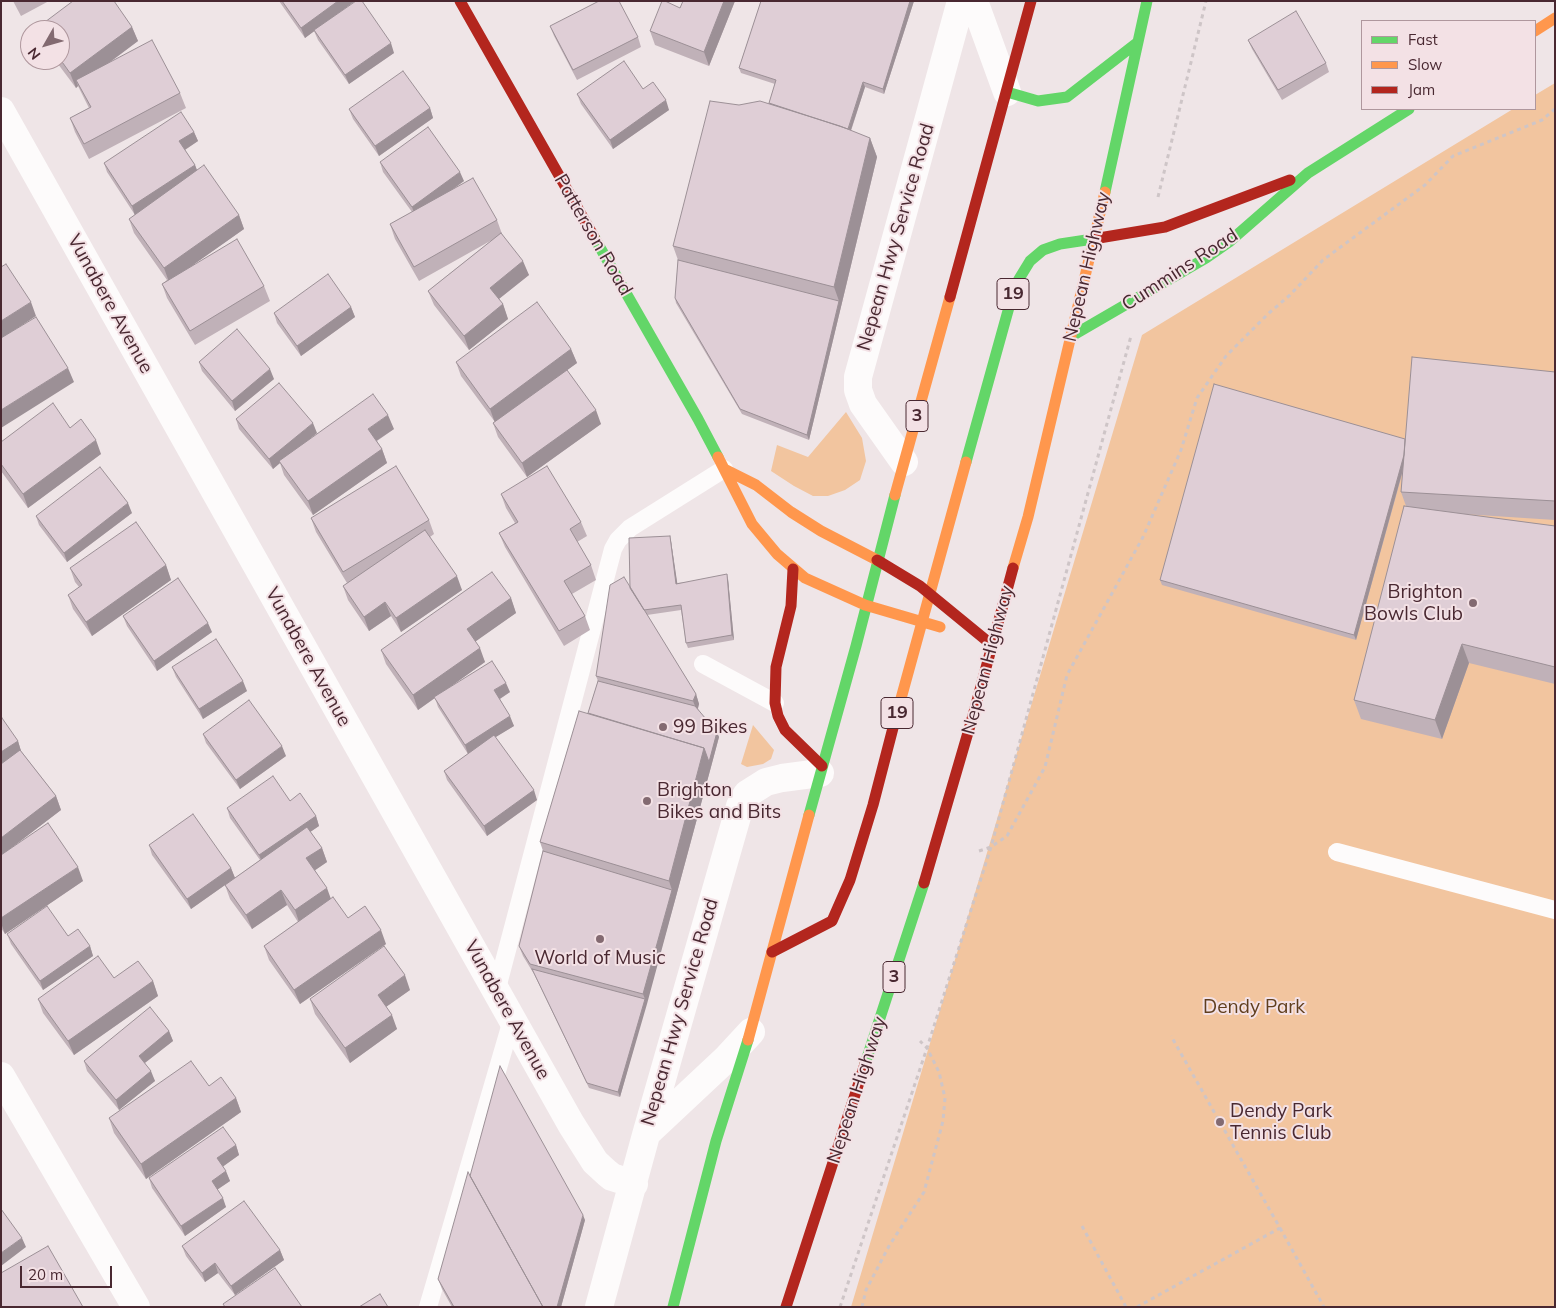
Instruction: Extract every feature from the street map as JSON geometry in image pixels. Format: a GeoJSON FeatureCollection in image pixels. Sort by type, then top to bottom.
{"type":"FeatureCollection","features":[{"type":"Feature","properties":{"kind":"main road","name":"Patterson Road"},"geometry":{"type":"LineString","coordinates":[[460,1],[698,419],[740,504],[769,546],[793,569],[822,587],[865,605],[922,621],[992,645]]}},
{"type":"Feature","properties":{"kind":"main road","name":"3"},"geometry":{"type":"LineString","coordinates":[[673,1307],[716,1141],[751,1032],[856,646],[877,560],[1031,1]]}},
{"type":"Feature","properties":{"kind":"main road","name":"Nepean Highway"},"geometry":{"type":"LineString","coordinates":[[786,1307],[914,915],[974,712],[1005,594],[1028,518],[1146,1]]}},
{"type":"Feature","properties":{"kind":"main road"},"geometry":{"type":"LineString","coordinates":[[1536,30],[1555,18]]}},
{"type":"Feature","properties":{"kind":"main road"},"geometry":{"type":"LineString","coordinates":[[1007,92],[1038,101],[1067,97],[1138,42]]}},
{"type":"Feature","properties":{"kind":"main road","name":"Cummins Road"},"geometry":{"type":"LineString","coordinates":[[1070,337],[1206,258],[1229,242],[1308,173],[1407,110]]}},
{"type":"Feature","properties":{"kind":"main road","name":"Cummins Road"},"geometry":{"type":"LineString","coordinates":[[1093,239],[1165,227],[1182,222],[1308,173]]}},
{"type":"Feature","properties":{"kind":"main road","name":"19"},"geometry":{"type":"LineString","coordinates":[[772,952],[832,921],[850,880],[1011,300],[1019,279],[1030,261],[1043,250],[1060,244],[1093,239]]}},
{"type":"Feature","properties":{"kind":"main road"},"geometry":{"type":"LineString","coordinates":[[724,469],[756,485],[821,532],[910,579],[930,593],[992,645]]}},
{"type":"Feature","properties":{"kind":"main road"},"geometry":{"type":"LineString","coordinates":[[793,569],[791,606],[776,667],[775,703],[778,716],[785,730],[821,770]]}},
{"type":"Feature","properties":{"kind":"street","name":"Nepean Hwy Service Road"},"geometry":{"type":"LineString","coordinates":[[904,462],[863,404],[858,390],[858,377],[961,1]]}},
{"type":"Feature","properties":{"kind":"street"},"geometry":{"type":"LineString","coordinates":[[974,1],[1007,92]]}},
{"type":"Feature","properties":{"kind":"street","name":"Vunabere Avenue"},"geometry":{"type":"LineString","coordinates":[[1,111],[571,1124],[595,1162],[612,1177],[634,1184]]}},
{"type":"Feature","properties":{"kind":"street","name":"Nepean Hwy Service Road"},"geometry":{"type":"LineString","coordinates":[[599,1307],[634,1184],[646,1134],[740,806],[748,794],[766,782],[821,770]]}},
{"type":"Feature","properties":{"kind":"street"},"geometry":{"type":"LineString","coordinates":[[646,1134],[664,1115],[726,1059],[751,1032]]}},
{"type":"Feature","properties":{"kind":"street"},"geometry":{"type":"LineString","coordinates":[[1,1076],[136,1307]]}},
{"type":"Feature","properties":{"kind":"lane"},"geometry":{"type":"LineString","coordinates":[[496,992],[613,549],[618,540],[630,528],[724,469]]}},
{"type":"Feature","properties":{"kind":"lane"},"geometry":{"type":"LineString","coordinates":[[702,664],[775,703]]}},
{"type":"Feature","properties":{"kind":"lane"},"geometry":{"type":"LineString","coordinates":[[1337,852],[1555,910]]}},
{"type":"Feature","properties":{"kind":"lane"},"geometry":{"type":"LineString","coordinates":[[428,1307],[512,1020]]}},
{"type":"Feature","properties":{"kind":"path"},"geometry":{"type":"LineString","coordinates":[[1160,190],[1206,1]]}},
{"type":"Feature","properties":{"kind":"path"},"geometry":{"type":"LineString","coordinates":[[979,851],[991,847],[1007,836],[1045,766],[1067,675],[1143,536],[1181,450],[1196,398],[1226,356],[1324,260],[1425,185],[1453,156],[1542,120],[1555,109]]}},
{"type":"Feature","properties":{"kind":"path"},"geometry":{"type":"LineString","coordinates":[[840,1307],[927,1048],[991,847],[1133,327]]}},
{"type":"Feature","properties":{"kind":"path"},"geometry":{"type":"LineString","coordinates":[[1171,1036],[1324,1307]]}},
{"type":"Feature","properties":{"kind":"path"},"geometry":{"type":"LineString","coordinates":[[862,1307],[866,1290],[889,1246],[924,1192],[943,1122],[945,1098],[938,1072],[927,1048],[920,1041]]}},
{"type":"Feature","properties":{"kind":"path"},"geometry":{"type":"LineString","coordinates":[[1082,1226],[1126,1307]]}},
{"type":"Feature","properties":{"kind":"path"},"geometry":{"type":"LineString","coordinates":[[1137,1307],[1280,1228]]}},
{"type":"Feature","properties":{"kind":"green space","name":"Dendy Park"},"geometry":{"type":"Polygon","coordinates":[[[1555,83],[1555,1307],[851,1307],[1142,335],[1511,110],[1536,110],[1536,94],[1555,83]]]}},
{"type":"Feature","properties":{"kind":"green space"},"geometry":{"type":"Polygon","coordinates":[[[846,412],[862,438],[866,461],[860,480],[845,490],[828,496],[813,496],[771,471],[777,445],[808,457],[846,412]]]}},
{"type":"Feature","properties":{"kind":"green space"},"geometry":{"type":"Polygon","coordinates":[[[753,725],[774,750],[771,759],[763,764],[747,767],[741,764],[753,725]]]}},
{"type":"Feature","properties":{"kind":"building"},"geometry":{"type":"Polygon","coordinates":[[[73,1],[114,1],[132,27],[70,73],[68,70],[70,70],[70,20],[48,20],[73,1]]]}},
{"type":"Feature","properties":{"kind":"building"},"geometry":{"type":"Polygon","coordinates":[[[282,1],[338,1],[301,28],[282,1]]]}},
{"type":"Feature","properties":{"kind":"building"},"geometry":{"type":"Polygon","coordinates":[[[356,1],[362,1],[391,43],[345,75],[314,30],[356,1]]]}},
{"type":"Feature","properties":{"kind":"building"},"geometry":{"type":"Polygon","coordinates":[[[599,1],[619,1],[638,37],[573,70],[550,26],[599,1]]]}},
{"type":"Feature","properties":{"kind":"building"},"geometry":{"type":"Polygon","coordinates":[[[662,1],[680,8],[683,1],[724,1],[704,52],[650,31],[662,1]]]}},
{"type":"Feature","properties":{"kind":"building"},"geometry":{"type":"Polygon","coordinates":[[[761,1],[910,1],[883,89],[863,82],[848,129],[769,103],[776,80],[739,68],[761,1]]]}},
{"type":"Feature","properties":{"kind":"building"},"geometry":{"type":"Polygon","coordinates":[[[1296,11],[1326,63],[1278,90],[1248,40],[1296,11]]]}},
{"type":"Feature","properties":{"kind":"building"},"geometry":{"type":"Polygon","coordinates":[[[152,40],[180,93],[84,144],[70,118],[91,107],[76,80],[152,40]]]}},
{"type":"Feature","properties":{"kind":"building"},"geometry":{"type":"Polygon","coordinates":[[[624,61],[643,89],[653,82],[666,100],[610,140],[577,94],[624,61]]]}},
{"type":"Feature","properties":{"kind":"building"},"geometry":{"type":"Polygon","coordinates":[[[403,71],[430,108],[375,146],[349,109],[403,71]]]}},
{"type":"Feature","properties":{"kind":"building"},"geometry":{"type":"Polygon","coordinates":[[[710,101],[739,105],[760,101],[840,126],[870,138],[834,287],[673,246],[710,101]]]}},
{"type":"Feature","properties":{"kind":"building"},"geometry":{"type":"Polygon","coordinates":[[[181,112],[194,132],[179,141],[195,165],[132,206],[104,163],[181,112]]]}},
{"type":"Feature","properties":{"kind":"building"},"geometry":{"type":"Polygon","coordinates":[[[428,127],[460,172],[412,207],[380,162],[428,127]]]}},
{"type":"Feature","properties":{"kind":"building"},"geometry":{"type":"Polygon","coordinates":[[[204,165],[239,215],[164,268],[129,219],[204,165]]]}},
{"type":"Feature","properties":{"kind":"building"},"geometry":{"type":"Polygon","coordinates":[[[473,178],[497,220],[414,267],[390,224],[473,178]]]}},
{"type":"Feature","properties":{"kind":"building"},"geometry":{"type":"Polygon","coordinates":[[[501,233],[523,261],[490,288],[503,304],[464,336],[428,291],[501,233]]]}},
{"type":"Feature","properties":{"kind":"building"},"geometry":{"type":"Polygon","coordinates":[[[237,239],[264,286],[190,331],[162,284],[237,239]]]}},
{"type":"Feature","properties":{"kind":"building"},"geometry":{"type":"Polygon","coordinates":[[[678,260],[839,301],[807,435],[740,409],[675,298],[678,260]]]}},
{"type":"Feature","properties":{"kind":"building"},"geometry":{"type":"Polygon","coordinates":[[[6,264],[31,302],[1,321],[1,267],[6,264]]]}},
{"type":"Feature","properties":{"kind":"building"},"geometry":{"type":"Polygon","coordinates":[[[328,274],[351,307],[297,346],[274,313],[328,274]]]}},
{"type":"Feature","properties":{"kind":"building"},"geometry":{"type":"Polygon","coordinates":[[[537,302],[571,349],[490,409],[456,362],[537,302]]]}},
{"type":"Feature","properties":{"kind":"building"},"geometry":{"type":"Polygon","coordinates":[[[36,317],[68,368],[1,410],[1,338],[36,317]]]}},
{"type":"Feature","properties":{"kind":"building"},"geometry":{"type":"Polygon","coordinates":[[[237,329],[270,369],[232,401],[199,362],[237,329]]]}},
{"type":"Feature","properties":{"kind":"building"},"geometry":{"type":"Polygon","coordinates":[[[1412,357],[1555,372],[1555,501],[1401,492],[1412,357]]]}},
{"type":"Feature","properties":{"kind":"building"},"geometry":{"type":"Polygon","coordinates":[[[567,370],[596,410],[522,463],[493,423],[567,370]]]}},
{"type":"Feature","properties":{"kind":"building"},"geometry":{"type":"Polygon","coordinates":[[[279,383],[313,423],[269,459],[236,419],[279,383]]]}},
{"type":"Feature","properties":{"kind":"building"},"geometry":{"type":"Polygon","coordinates":[[[1214,384],[1405,439],[1404,455],[1354,635],[1160,580],[1214,384]]]}},
{"type":"Feature","properties":{"kind":"building"},"geometry":{"type":"Polygon","coordinates":[[[373,394],[388,415],[368,429],[382,449],[308,501],[279,461],[373,394]]]}},
{"type":"Feature","properties":{"kind":"building"},"geometry":{"type":"Polygon","coordinates":[[[53,403],[70,428],[81,419],[96,440],[23,494],[1,464],[1,442],[53,403]]]}},
{"type":"Feature","properties":{"kind":"building"},"geometry":{"type":"Polygon","coordinates":[[[396,466],[429,520],[343,572],[311,518],[396,466]]]}},
{"type":"Feature","properties":{"kind":"building"},"geometry":{"type":"Polygon","coordinates":[[[547,466],[581,522],[570,529],[591,565],[564,581],[585,616],[559,631],[499,533],[518,522],[501,494],[547,466]]]}},
{"type":"Feature","properties":{"kind":"building"},"geometry":{"type":"Polygon","coordinates":[[[100,467],[128,503],[64,553],[36,516],[100,467]]]}},
{"type":"Feature","properties":{"kind":"building","name":"Brighton Bowls Club"},"geometry":{"type":"Polygon","coordinates":[[[1404,506],[1555,526],[1555,667],[1462,644],[1435,720],[1354,700],[1404,506]]]}},
{"type":"Feature","properties":{"kind":"building"},"geometry":{"type":"Polygon","coordinates":[[[136,522],[166,565],[86,622],[68,595],[82,585],[70,568],[136,522]]]}},
{"type":"Feature","properties":{"kind":"building"},"geometry":{"type":"Polygon","coordinates":[[[425,530],[457,576],[396,618],[385,602],[364,617],[343,586],[425,530]]]}},
{"type":"Feature","properties":{"kind":"building"},"geometry":{"type":"Polygon","coordinates":[[[670,536],[676,584],[727,574],[732,635],[686,643],[681,605],[644,610],[630,588],[629,538],[670,536]]]}},
{"type":"Feature","properties":{"kind":"building"},"geometry":{"type":"Polygon","coordinates":[[[492,572],[511,598],[467,629],[480,648],[413,695],[381,650],[492,572]]]}},
{"type":"Feature","properties":{"kind":"building"},"geometry":{"type":"Polygon","coordinates":[[[624,577],[696,694],[693,701],[596,676],[610,585],[624,577]]]}},
{"type":"Feature","properties":{"kind":"building"},"geometry":{"type":"Polygon","coordinates":[[[178,578],[208,623],[154,661],[123,616],[178,578]]]}},
{"type":"Feature","properties":{"kind":"building"},"geometry":{"type":"Polygon","coordinates":[[[216,639],[243,681],[199,709],[172,667],[216,639]]]}},
{"type":"Feature","properties":{"kind":"building"},"geometry":{"type":"Polygon","coordinates":[[[492,661],[506,683],[494,690],[510,716],[465,745],[434,697],[492,661]]]}},
{"type":"Feature","properties":{"kind":"building"},"geometry":{"type":"Polygon","coordinates":[[[598,681],[695,706],[717,732],[709,762],[704,748],[588,713],[598,681]]]}},
{"type":"Feature","properties":{"kind":"building"},"geometry":{"type":"Polygon","coordinates":[[[249,700],[282,746],[236,780],[203,734],[249,700]]]}},
{"type":"Feature","properties":{"kind":"building"},"geometry":{"type":"Polygon","coordinates":[[[579,711],[704,748],[669,881],[540,842],[579,711]]]}},
{"type":"Feature","properties":{"kind":"building"},"geometry":{"type":"Polygon","coordinates":[[[1,719],[18,741],[1,752],[1,719]]]}},
{"type":"Feature","properties":{"kind":"building"},"geometry":{"type":"Polygon","coordinates":[[[494,735],[534,790],[484,826],[444,771],[494,735]]]}},
{"type":"Feature","properties":{"kind":"building"},"geometry":{"type":"Polygon","coordinates":[[[20,750],[56,796],[1,838],[1,764],[20,750]]]}},
{"type":"Feature","properties":{"kind":"building"},"geometry":{"type":"Polygon","coordinates":[[[273,776],[290,801],[300,793],[316,816],[259,855],[227,808],[273,776]]]}},
{"type":"Feature","properties":{"kind":"building"},"geometry":{"type":"Polygon","coordinates":[[[193,814],[231,868],[187,899],[149,845],[193,814]]]}},
{"type":"Feature","properties":{"kind":"building"},"geometry":{"type":"Polygon","coordinates":[[[48,823],[78,867],[1,918],[1,855],[48,823]]]}},
{"type":"Feature","properties":{"kind":"building"},"geometry":{"type":"Polygon","coordinates":[[[307,827],[322,848],[306,858],[327,888],[295,910],[281,890],[246,915],[225,885],[307,827]]]}},
{"type":"Feature","properties":{"kind":"building"},"geometry":{"type":"Polygon","coordinates":[[[543,851],[672,890],[643,994],[530,964],[519,946],[543,851]]]}},
{"type":"Feature","properties":{"kind":"building"},"geometry":{"type":"Polygon","coordinates":[[[333,897],[348,918],[365,906],[381,930],[294,990],[264,946],[333,897]]]}},
{"type":"Feature","properties":{"kind":"building"},"geometry":{"type":"Polygon","coordinates":[[[47,906],[68,936],[78,929],[90,946],[40,981],[7,934],[47,906]]]}},
{"type":"Feature","properties":{"kind":"building"},"geometry":{"type":"Polygon","coordinates":[[[384,946],[405,975],[378,995],[392,1015],[345,1048],[310,999],[384,946]]]}},
{"type":"Feature","properties":{"kind":"building"},"geometry":{"type":"Polygon","coordinates":[[[98,956],[114,978],[138,961],[153,981],[68,1041],[38,999],[98,956]]]}},
{"type":"Feature","properties":{"kind":"building"},"geometry":{"type":"Polygon","coordinates":[[[532,969],[645,999],[618,1092],[587,1083],[532,969]]]}},
{"type":"Feature","properties":{"kind":"building"},"geometry":{"type":"Polygon","coordinates":[[[150,1007],[169,1031],[139,1056],[151,1071],[116,1100],[84,1061],[150,1007]]]}},
{"type":"Feature","properties":{"kind":"building"},"geometry":{"type":"Polygon","coordinates":[[[191,1061],[209,1086],[221,1077],[236,1098],[141,1164],[109,1118],[191,1061]]]}},
{"type":"Feature","properties":{"kind":"building"},"geometry":{"type":"Polygon","coordinates":[[[500,1066],[583,1215],[557,1307],[543,1307],[470,1176],[500,1066]]]}},
{"type":"Feature","properties":{"kind":"building"},"geometry":{"type":"Polygon","coordinates":[[[223,1127],[236,1145],[217,1158],[226,1171],[212,1181],[223,1198],[181,1226],[149,1178],[223,1127]]]}},
{"type":"Feature","properties":{"kind":"building"},"geometry":{"type":"Polygon","coordinates":[[[468,1172],[543,1307],[454,1307],[438,1279],[468,1172]]]}},
{"type":"Feature","properties":{"kind":"building"},"geometry":{"type":"Polygon","coordinates":[[[244,1201],[280,1250],[231,1286],[215,1263],[202,1273],[182,1246],[244,1201]]]}},
{"type":"Feature","properties":{"kind":"building"},"geometry":{"type":"Polygon","coordinates":[[[1,1209],[22,1238],[1,1253],[1,1209]]]}},
{"type":"Feature","properties":{"kind":"building"},"geometry":{"type":"Polygon","coordinates":[[[48,1246],[83,1307],[1,1307],[1,1273],[48,1246]]]}},
{"type":"Feature","properties":{"kind":"building"},"geometry":{"type":"Polygon","coordinates":[[[275,1268],[302,1307],[225,1307],[223,1304],[275,1268]]]}},
{"type":"Feature","properties":{"kind":"building"},"geometry":{"type":"Polygon","coordinates":[[[380,1294],[388,1307],[359,1307],[380,1294]]]}},
{"type":"Feature","properties":{"kind":"traffic: fast"},"geometry":{"type":"LineString","coordinates":[[1105,192],[1147,1]]}},
{"type":"Feature","properties":{"kind":"traffic: fast"},"geometry":{"type":"LineString","coordinates":[[1007,92],[1038,101],[1067,97],[1138,42]]}},
{"type":"Feature","properties":{"kind":"traffic: fast"},"geometry":{"type":"LineString","coordinates":[[1070,337],[1206,258],[1229,242],[1308,173],[1407,110]]}},
{"type":"Feature","properties":{"kind":"traffic: fast"},"geometry":{"type":"LineString","coordinates":[[594,237],[718,457]]}},
{"type":"Feature","properties":{"kind":"traffic: fast"},"geometry":{"type":"LineString","coordinates":[[966,462],[1011,300],[1019,279],[1030,261],[1043,250],[1060,244],[1093,239]]}},
{"type":"Feature","properties":{"kind":"traffic: fast"},"geometry":{"type":"LineString","coordinates":[[809,815],[856,646],[895,495]]}},
{"type":"Feature","properties":{"kind":"traffic: fast"},"geometry":{"type":"LineString","coordinates":[[865,1064],[924,883]]}},
{"type":"Feature","properties":{"kind":"traffic: fast"},"geometry":{"type":"LineString","coordinates":[[673,1307],[716,1141],[748,1040]]}},
{"type":"Feature","properties":{"kind":"traffic: slow"},"geometry":{"type":"LineString","coordinates":[[1536,30],[1555,18]]}},
{"type":"Feature","properties":{"kind":"traffic: slow"},"geometry":{"type":"LineString","coordinates":[[1013,568],[1028,517],[1105,192]]}},
{"type":"Feature","properties":{"kind":"traffic: slow"},"geometry":{"type":"LineString","coordinates":[[895,495],[950,297]]}},
{"type":"Feature","properties":{"kind":"traffic: slow"},"geometry":{"type":"LineString","coordinates":[[718,457],[752,524],[777,554],[805,578],[865,605]]}},
{"type":"Feature","properties":{"kind":"traffic: slow"},"geometry":{"type":"LineString","coordinates":[[894,724],[966,462]]}},
{"type":"Feature","properties":{"kind":"traffic: slow"},"geometry":{"type":"LineString","coordinates":[[724,469],[756,485],[791,512],[821,531],[877,560]]}},
{"type":"Feature","properties":{"kind":"traffic: slow"},"geometry":{"type":"LineString","coordinates":[[865,605],[940,627]]}},
{"type":"Feature","properties":{"kind":"traffic: slow"},"geometry":{"type":"LineString","coordinates":[[748,1040],[809,815]]}},
{"type":"Feature","properties":{"kind":"traffic: jam"},"geometry":{"type":"LineString","coordinates":[[460,1],[594,237]]}},
{"type":"Feature","properties":{"kind":"traffic: jam"},"geometry":{"type":"LineString","coordinates":[[950,297],[1031,1]]}},
{"type":"Feature","properties":{"kind":"traffic: jam"},"geometry":{"type":"LineString","coordinates":[[1093,239],[1165,227],[1290,180]]}},
{"type":"Feature","properties":{"kind":"traffic: jam"},"geometry":{"type":"LineString","coordinates":[[877,560],[920,586],[992,645]]}},
{"type":"Feature","properties":{"kind":"traffic: jam"},"geometry":{"type":"LineString","coordinates":[[924,883],[974,712],[1013,568]]}},
{"type":"Feature","properties":{"kind":"traffic: jam"},"geometry":{"type":"LineString","coordinates":[[793,569],[791,606],[776,667],[775,703],[778,716],[785,730],[822,766]]}},
{"type":"Feature","properties":{"kind":"traffic: jam"},"geometry":{"type":"LineString","coordinates":[[772,952],[832,921],[850,880],[873,805],[894,724]]}},
{"type":"Feature","properties":{"kind":"traffic: jam"},"geometry":{"type":"LineString","coordinates":[[786,1307],[865,1064]]}},
{"type":"Feature","properties":{"kind":"place","name":"Brighton Bowls Club"},"geometry":{"type":"Point","coordinates":[1473,603]}},
{"type":"Feature","properties":{"kind":"place","name":"99 Bikes"},"geometry":{"type":"Point","coordinates":[663,727]}},
{"type":"Feature","properties":{"kind":"place","name":"Brighton Bikes and Bits"},"geometry":{"type":"Point","coordinates":[647,801]}},
{"type":"Feature","properties":{"kind":"place","name":"World of Music"},"geometry":{"type":"Point","coordinates":[600,939]}},
{"type":"Feature","properties":{"kind":"place","name":"Dendy Park Tennis Club"},"geometry":{"type":"Point","coordinates":[1220,1122]}}]}
